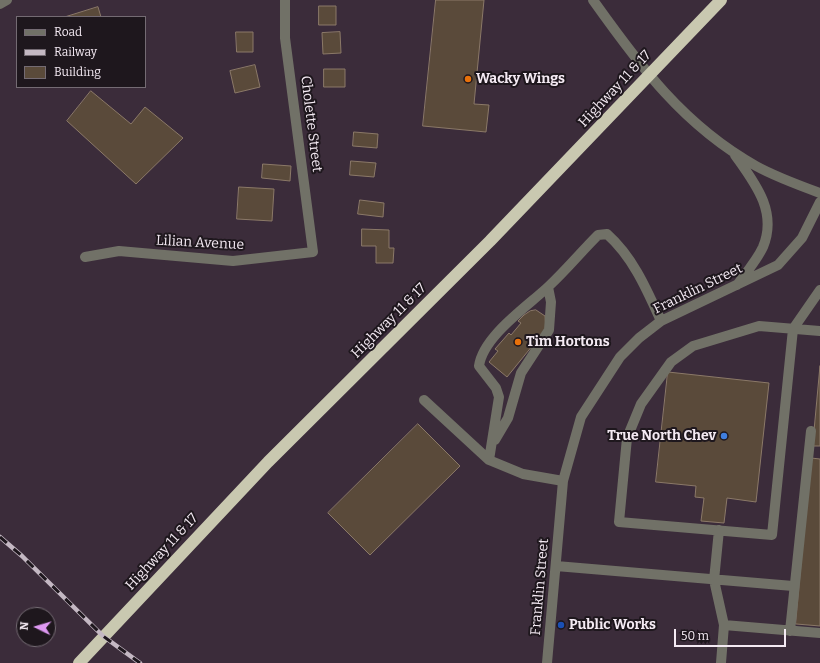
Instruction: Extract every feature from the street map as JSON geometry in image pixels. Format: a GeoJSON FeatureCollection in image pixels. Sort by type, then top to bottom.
{"type":"FeatureCollection","features":[{"type":"Feature","properties":{"kind":"highway","name":"Highway 11 & 17"},"geometry":{"type":"LineString","coordinates":[[79,663],[268,462],[490,241],[721,0]]}},
{"type":"Feature","properties":{"kind":"street"},"geometry":{"type":"LineString","coordinates":[[0,4],[7,0]]}},
{"type":"Feature","properties":{"kind":"street","name":"Cholette Street"},"geometry":{"type":"LineString","coordinates":[[285,0],[285,38],[313,252]]}},
{"type":"Feature","properties":{"kind":"street"},"geometry":{"type":"LineString","coordinates":[[593,0],[648,76],[694,122],[733,152],[757,166],[820,193]]}},
{"type":"Feature","properties":{"kind":"street"},"geometry":{"type":"LineString","coordinates":[[733,152],[757,187],[765,204],[768,218],[767,234],[762,248],[737,285]]}},
{"type":"Feature","properties":{"kind":"street","name":"Franklin Street"},"geometry":{"type":"LineString","coordinates":[[547,663],[563,481],[581,417],[620,357],[639,338],[661,321],[778,265],[802,238],[820,202]]}},
{"type":"Feature","properties":{"kind":"street"},"geometry":{"type":"LineString","coordinates":[[494,442],[494,419],[499,397],[496,388],[479,366],[480,356],[509,319],[548,287],[598,235],[607,234],[620,246],[644,283],[661,321]]}},
{"type":"Feature","properties":{"kind":"street","name":"Lilian Avenue"},"geometry":{"type":"LineString","coordinates":[[85,257],[119,252],[233,261],[313,252]]}},
{"type":"Feature","properties":{"kind":"street"},"geometry":{"type":"LineString","coordinates":[[489,460],[494,442],[508,418],[521,373],[549,330],[551,302],[548,287]]}},
{"type":"Feature","properties":{"kind":"street"},"geometry":{"type":"LineString","coordinates":[[820,290],[794,329],[772,535],[619,522],[627,438],[641,404],[671,362],[694,346],[759,326],[794,329],[820,331]]}},
{"type":"Feature","properties":{"kind":"street"},"geometry":{"type":"LineString","coordinates":[[424,400],[489,460],[523,474],[563,481]]}},
{"type":"Feature","properties":{"kind":"street"},"geometry":{"type":"LineString","coordinates":[[790,631],[793,586],[811,431]]}},
{"type":"Feature","properties":{"kind":"street"},"geometry":{"type":"LineString","coordinates":[[719,530],[714,580],[724,625],[721,663]]}},
{"type":"Feature","properties":{"kind":"street"},"geometry":{"type":"LineString","coordinates":[[556,566],[793,586]]}},
{"type":"Feature","properties":{"kind":"street"},"geometry":{"type":"LineString","coordinates":[[724,625],[820,633]]}},
{"type":"Feature","properties":{"kind":"building"},"geometry":{"type":"Polygon","coordinates":[[[436,0],[484,0],[474,104],[489,105],[486,132],[423,126],[436,0]]]}},
{"type":"Feature","properties":{"kind":"building"},"geometry":{"type":"Polygon","coordinates":[[[319,6],[336,6],[336,25],[319,25],[319,6]]]}},
{"type":"Feature","properties":{"kind":"building"},"geometry":{"type":"Polygon","coordinates":[[[98,7],[101,16],[68,16],[98,7]]]}},
{"type":"Feature","properties":{"kind":"building"},"geometry":{"type":"Polygon","coordinates":[[[236,32],[253,32],[253,52],[237,52],[236,32]]]}},
{"type":"Feature","properties":{"kind":"building"},"geometry":{"type":"Polygon","coordinates":[[[340,32],[341,53],[323,54],[322,33],[340,32]]]}},
{"type":"Feature","properties":{"kind":"building"},"geometry":{"type":"Polygon","coordinates":[[[255,65],[260,87],[235,93],[230,71],[255,65]]]}},
{"type":"Feature","properties":{"kind":"building"},"geometry":{"type":"Polygon","coordinates":[[[324,69],[345,69],[345,87],[324,87],[324,69]]]}},
{"type":"Feature","properties":{"kind":"building"},"geometry":{"type":"Polygon","coordinates":[[[91,91],[131,124],[145,107],[183,138],[136,184],[67,121],[91,91]]]}},
{"type":"Feature","properties":{"kind":"building"},"geometry":{"type":"Polygon","coordinates":[[[354,132],[378,134],[377,148],[353,146],[354,132]]]}},
{"type":"Feature","properties":{"kind":"building"},"geometry":{"type":"Polygon","coordinates":[[[351,161],[376,163],[374,177],[350,175],[351,161]]]}},
{"type":"Feature","properties":{"kind":"building"},"geometry":{"type":"Polygon","coordinates":[[[263,164],[291,166],[290,181],[262,178],[263,164]]]}},
{"type":"Feature","properties":{"kind":"building"},"geometry":{"type":"Polygon","coordinates":[[[239,187],[274,189],[272,221],[237,219],[239,187]]]}},
{"type":"Feature","properties":{"kind":"building"},"geometry":{"type":"Polygon","coordinates":[[[360,200],[384,203],[383,217],[358,214],[360,200]]]}},
{"type":"Feature","properties":{"kind":"building"},"geometry":{"type":"Polygon","coordinates":[[[362,229],[389,230],[389,248],[394,248],[393,263],[376,263],[376,246],[362,246],[362,229]]]}},
{"type":"Feature","properties":{"kind":"building","name":"Tim Hortons"},"geometry":{"type":"Polygon","coordinates":[[[536,310],[545,316],[546,329],[507,377],[489,362],[498,351],[495,349],[509,333],[511,335],[521,323],[518,321],[530,311],[536,310]]]}},
{"type":"Feature","properties":{"kind":"building"},"geometry":{"type":"Polygon","coordinates":[[[820,366],[820,446],[813,446],[820,366]]]}},
{"type":"Feature","properties":{"kind":"building"},"geometry":{"type":"Polygon","coordinates":[[[668,372],[769,383],[756,502],[727,498],[724,523],[701,521],[704,498],[695,497],[696,486],[656,482],[668,372]]]}},
{"type":"Feature","properties":{"kind":"building"},"geometry":{"type":"Polygon","coordinates":[[[418,424],[460,466],[370,555],[328,513],[418,424]]]}},
{"type":"Feature","properties":{"kind":"building"},"geometry":{"type":"Polygon","coordinates":[[[811,458],[820,459],[820,626],[796,624],[811,458]]]}},
{"type":"Feature","properties":{"kind":"railway"},"geometry":{"type":"LineString","coordinates":[[0,537],[22,556],[103,636],[140,663]]}},
{"type":"Feature","properties":{"kind":"place","name":"Wacky Wings"},"geometry":{"type":"Point","coordinates":[468,79]}},
{"type":"Feature","properties":{"kind":"place","name":"Tim Hortons"},"geometry":{"type":"Point","coordinates":[518,342]}},
{"type":"Feature","properties":{"kind":"place","name":"True North Chev"},"geometry":{"type":"Point","coordinates":[724,436]}},
{"type":"Feature","properties":{"kind":"place","name":"Public Works"},"geometry":{"type":"Point","coordinates":[561,625]}}]}
